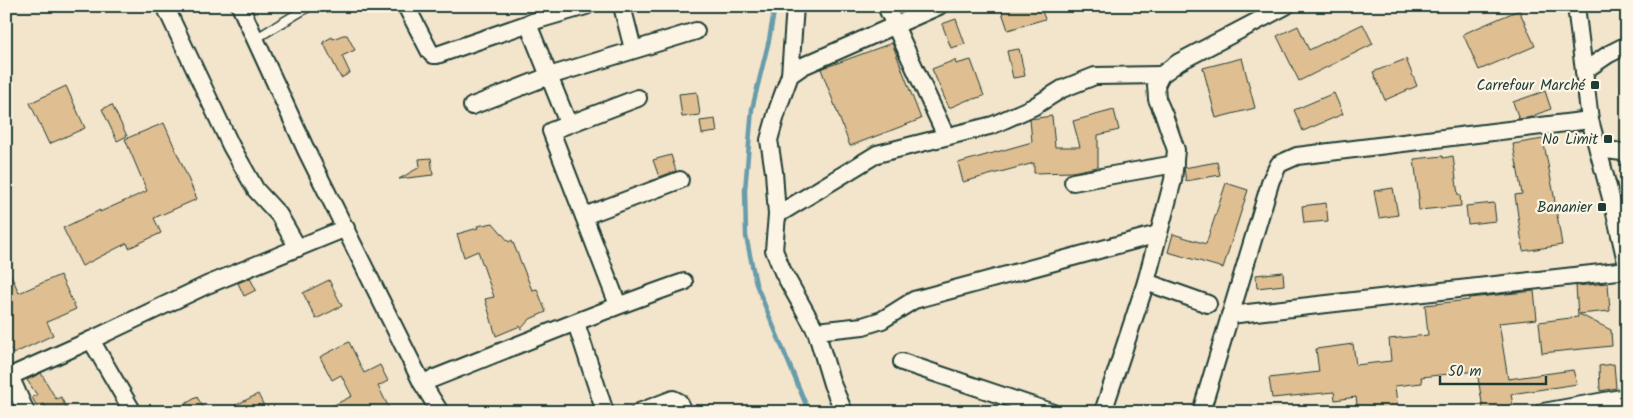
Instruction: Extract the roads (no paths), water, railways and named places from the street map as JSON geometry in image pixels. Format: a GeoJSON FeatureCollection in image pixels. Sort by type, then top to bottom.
{"type":"FeatureCollection","features":[{"type":"Feature","properties":{"kind":"street"},"geometry":{"type":"LineString","coordinates":[[165,6],[231,146],[256,190],[279,215],[298,248]]}},
{"type":"Feature","properties":{"kind":"street"},"geometry":{"type":"LineString","coordinates":[[240,6],[307,152],[422,383],[440,412]]}},
{"type":"Feature","properties":{"kind":"street"},"geometry":{"type":"LineString","coordinates":[[406,6],[433,55],[438,55],[586,6]]}},
{"type":"Feature","properties":{"kind":"street"},"geometry":{"type":"LineString","coordinates":[[622,6],[633,49]]}},
{"type":"Feature","properties":{"kind":"street"},"geometry":{"type":"LineString","coordinates":[[795,6],[790,76],[769,140],[774,172],[777,215],[774,250],[783,272],[816,331],[832,384],[844,412]]}},
{"type":"Feature","properties":{"kind":"street"},"geometry":{"type":"LineString","coordinates":[[886,6],[946,136]]}},
{"type":"Feature","properties":{"kind":"street"},"geometry":{"type":"LineString","coordinates":[[790,76],[803,66],[939,6]]}},
{"type":"Feature","properties":{"kind":"street"},"geometry":{"type":"LineString","coordinates":[[1103,412],[1146,282],[1173,180],[1176,150],[1157,99],[1156,86],[1161,75],[1179,62],[1286,6]]}},
{"type":"Feature","properties":{"kind":"street"},"geometry":{"type":"LineString","coordinates":[[1230,315],[1627,268],[1615,213],[1590,120],[1576,6]]}},
{"type":"Feature","properties":{"kind":"street"},"geometry":{"type":"LineString","coordinates":[[528,24],[568,123]]}},
{"type":"Feature","properties":{"kind":"street"},"geometry":{"type":"LineString","coordinates":[[472,106],[549,76],[696,31]]}},
{"type":"Feature","properties":{"kind":"street"},"geometry":{"type":"LineString","coordinates":[[1584,71],[1609,54],[1627,45]]}},
{"type":"Feature","properties":{"kind":"street"},"geometry":{"type":"LineString","coordinates":[[777,215],[877,154],[993,125],[1033,107],[1062,89],[1095,76],[1161,75]]}},
{"type":"Feature","properties":{"kind":"street"},"geometry":{"type":"LineString","coordinates":[[618,304],[550,130],[638,98]]}},
{"type":"Feature","properties":{"kind":"street"},"geometry":{"type":"LineString","coordinates":[[1201,412],[1271,180],[1279,164],[1298,156],[1590,120]]}},
{"type":"Feature","properties":{"kind":"street"},"geometry":{"type":"LineString","coordinates":[[1598,149],[1622,152],[1627,155]]}},
{"type":"Feature","properties":{"kind":"street"},"geometry":{"type":"LineString","coordinates":[[1073,182],[1175,164]]}},
{"type":"Feature","properties":{"kind":"street"},"geometry":{"type":"LineString","coordinates":[[584,216],[680,180]]}},
{"type":"Feature","properties":{"kind":"street"},"geometry":{"type":"LineString","coordinates":[[26,412],[8,377],[207,285],[346,228]]}},
{"type":"Feature","properties":{"kind":"street"},"geometry":{"type":"LineString","coordinates":[[816,331],[863,326],[882,320],[914,300],[1158,234]]}},
{"type":"Feature","properties":{"kind":"street"},"geometry":{"type":"LineString","coordinates":[[422,383],[576,323],[618,304],[684,282]]}},
{"type":"Feature","properties":{"kind":"street"},"geometry":{"type":"LineString","coordinates":[[1146,282],[1208,304]]}},
{"type":"Feature","properties":{"kind":"street"},"geometry":{"type":"LineString","coordinates":[[576,323],[605,412]]}},
{"type":"Feature","properties":{"kind":"street"},"geometry":{"type":"LineString","coordinates":[[91,340],[133,412]]}},
{"type":"Feature","properties":{"kind":"street"},"geometry":{"type":"LineString","coordinates":[[902,362],[1051,412]]}},
{"type":"Feature","properties":{"kind":"street"},"geometry":{"type":"LineString","coordinates":[[1543,412],[1627,396]]}},
{"type":"Feature","properties":{"kind":"street"},"geometry":{"type":"LineString","coordinates":[[639,412],[673,399],[679,402],[683,412]]}},
{"type":"Feature","properties":{"kind":"lane"},"geometry":{"type":"LineString","coordinates":[[255,39],[310,6]]}},
{"type":"Feature","properties":{"kind":"waterway"},"geometry":{"type":"LineString","coordinates":[[775,6],[769,40],[752,109],[745,190],[746,236],[756,284],[809,412]]}},
{"type":"Feature","properties":{"kind":"place","name":"Carrefour Marché"},"geometry":{"type":"Point","coordinates":[1595,85]}},
{"type":"Feature","properties":{"kind":"place","name":"No Limit"},"geometry":{"type":"Point","coordinates":[1608,139]}},
{"type":"Feature","properties":{"kind":"place","name":"Bananier"},"geometry":{"type":"Point","coordinates":[1602,207]}}]}
